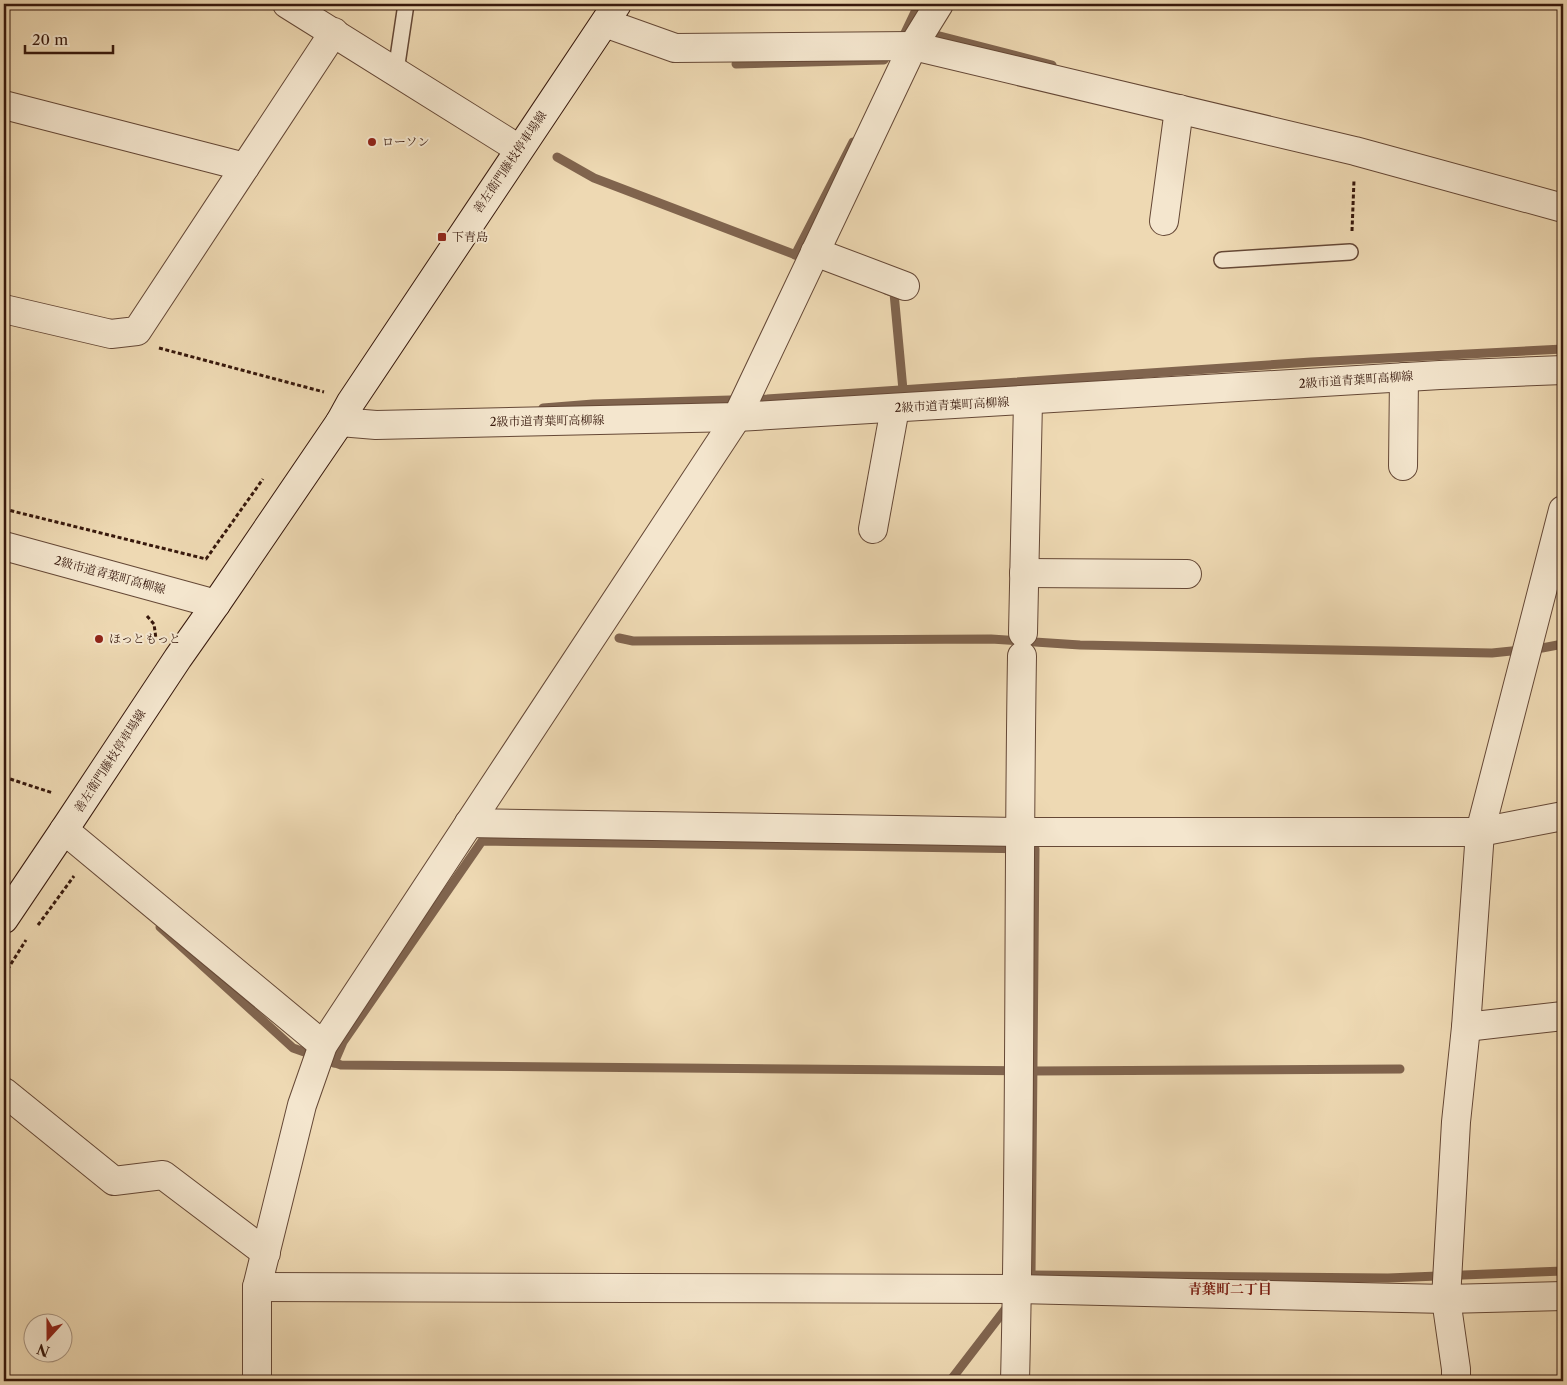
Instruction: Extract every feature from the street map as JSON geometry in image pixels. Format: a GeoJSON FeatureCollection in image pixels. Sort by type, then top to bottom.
{"type":"FeatureCollection","features":[{"type":"Feature","properties":{"kind":"street"},"geometry":{"type":"LineString","coordinates":[[287,4],[519,149]]}},
{"type":"Feature","properties":{"kind":"street"},"geometry":{"type":"LineString","coordinates":[[257,1381],[257,1287],[302,1105],[323,1045],[737,417],[913,46],[939,4]]}},
{"type":"Feature","properties":{"kind":"street"},"geometry":{"type":"LineString","coordinates":[[611,13],[675,48],[913,46],[1355,151],[1563,208]]}},
{"type":"Feature","properties":{"kind":"street","name":"善左衛門藤枝停車場線"},"geometry":{"type":"LineString","coordinates":[[4,919],[178,658],[340,422],[351,402],[611,13]]}},
{"type":"Feature","properties":{"kind":"street"},"geometry":{"type":"LineString","coordinates":[[4,309],[110,334],[137,332],[334,32]]}},
{"type":"Feature","properties":{"kind":"street"},"geometry":{"type":"LineString","coordinates":[[4,105],[245,167]]}},
{"type":"Feature","properties":{"kind":"street"},"geometry":{"type":"LineString","coordinates":[[1164,222],[1179,109]]}},
{"type":"Feature","properties":{"kind":"street"},"geometry":{"type":"LineString","coordinates":[[815,252],[905,286]]}},
{"type":"Feature","properties":{"kind":"street","name":"2級市道青葉町高柳線"},"geometry":{"type":"LineString","coordinates":[[340,422],[376,425],[737,417],[1404,377],[1563,370]]}},
{"type":"Feature","properties":{"kind":"street"},"geometry":{"type":"LineString","coordinates":[[1403,466],[1404,377]]}},
{"type":"Feature","properties":{"kind":"street"},"geometry":{"type":"LineString","coordinates":[[1015,1381],[1019,832],[1028,401]]}},
{"type":"Feature","properties":{"kind":"street"},"geometry":{"type":"LineString","coordinates":[[873,530],[894,408]]}},
{"type":"Feature","properties":{"kind":"street"},"geometry":{"type":"LineString","coordinates":[[1456,1381],[1446,1299],[1456,1122],[1466,1027],[1480,832],[1563,510]]}},
{"type":"Feature","properties":{"kind":"street","name":"2級市道青葉町高柳線"},"geometry":{"type":"LineString","coordinates":[[4,546],[216,604]]}},
{"type":"Feature","properties":{"kind":"street"},"geometry":{"type":"LineString","coordinates":[[1024,573],[1187,574]]}},
{"type":"Feature","properties":{"kind":"street"},"geometry":{"type":"LineString","coordinates":[[469,823],[1019,832],[1480,832],[1563,816]]}},
{"type":"Feature","properties":{"kind":"street"},"geometry":{"type":"LineString","coordinates":[[64,830],[323,1045]]}},
{"type":"Feature","properties":{"kind":"street"},"geometry":{"type":"LineString","coordinates":[[1466,1027],[1563,1016]]}},
{"type":"Feature","properties":{"kind":"street"},"geometry":{"type":"LineString","coordinates":[[4,1092],[114,1181],[163,1175],[266,1252]]}},
{"type":"Feature","properties":{"kind":"street"},"geometry":{"type":"LineString","coordinates":[[257,1287],[1017,1289],[1446,1299],[1563,1296]]}},
{"type":"Feature","properties":{"kind":"lane"},"geometry":{"type":"LineString","coordinates":[[396,71],[406,4]]}},
{"type":"Feature","properties":{"kind":"lane"},"geometry":{"type":"LineString","coordinates":[[1222,260],[1350,252]]}},
{"type":"Feature","properties":{"kind":"path"},"geometry":{"type":"LineString","coordinates":[[1350,252],[1355,151]]}},
{"type":"Feature","properties":{"kind":"path"},"geometry":{"type":"LineString","coordinates":[[157,347],[325,393]]}},
{"type":"Feature","properties":{"kind":"path"},"geometry":{"type":"LineString","coordinates":[[4,509],[206,559],[269,472]]}},
{"type":"Feature","properties":{"kind":"path"},"geometry":{"type":"LineString","coordinates":[[143,611],[154,624],[156,647]]}},
{"type":"Feature","properties":{"kind":"path"},"geometry":{"type":"LineString","coordinates":[[4,777],[54,794]]}},
{"type":"Feature","properties":{"kind":"path"},"geometry":{"type":"LineString","coordinates":[[36,927],[91,852]]}},
{"type":"Feature","properties":{"kind":"path"},"geometry":{"type":"LineString","coordinates":[[4,975],[19,949],[31,934]]}},
{"type":"Feature","properties":{"kind":"waterway"},"geometry":{"type":"LineString","coordinates":[[905,33],[915,12],[923,4]]}},
{"type":"Feature","properties":{"kind":"waterway"},"geometry":{"type":"LineString","coordinates":[[936,35],[1052,65]]}},
{"type":"Feature","properties":{"kind":"waterway"},"geometry":{"type":"LineString","coordinates":[[736,64],[884,60]]}},
{"type":"Feature","properties":{"kind":"waterway"},"geometry":{"type":"LineString","coordinates":[[795,255],[853,142]]}},
{"type":"Feature","properties":{"kind":"waterway"},"geometry":{"type":"LineString","coordinates":[[557,157],[594,178],[809,260]]}},
{"type":"Feature","properties":{"kind":"waterway"},"geometry":{"type":"LineString","coordinates":[[886,290],[894,293],[903,390]]}},
{"type":"Feature","properties":{"kind":"waterway"},"geometry":{"type":"LineString","coordinates":[[543,408],[593,404],[767,399],[1311,362],[1563,349]]}},
{"type":"Feature","properties":{"kind":"waterway"},"geometry":{"type":"LineString","coordinates":[[619,638],[633,641],[991,639],[1080,645],[1492,653],[1563,644]]}},
{"type":"Feature","properties":{"kind":"waterway"},"geometry":{"type":"LineString","coordinates":[[334,1063],[343,1042],[482,841],[1035,849],[1031,1275]]}},
{"type":"Feature","properties":{"kind":"waterway"},"geometry":{"type":"LineString","coordinates":[[160,927],[293,1048],[341,1065],[1034,1071],[1400,1069]]}},
{"type":"Feature","properties":{"kind":"waterway"},"geometry":{"type":"LineString","coordinates":[[1028,1279],[1031,1275],[1388,1278],[1563,1271]]}},
{"type":"Feature","properties":{"kind":"waterway"},"geometry":{"type":"LineString","coordinates":[[950,1381],[1010,1303]]}},
{"type":"Feature","properties":{"kind":"place","name":"ローソン"},"geometry":{"type":"Point","coordinates":[372,142]}},
{"type":"Feature","properties":{"kind":"place","name":"下青島"},"geometry":{"type":"Point","coordinates":[442,237]}},
{"type":"Feature","properties":{"kind":"place","name":"ほっともっと"},"geometry":{"type":"Point","coordinates":[99,639]}},
{"type":"Feature","properties":{"kind":"district","name":"青葉町二丁目"},"geometry":{"type":"Point","coordinates":[1230,1289]}}]}
